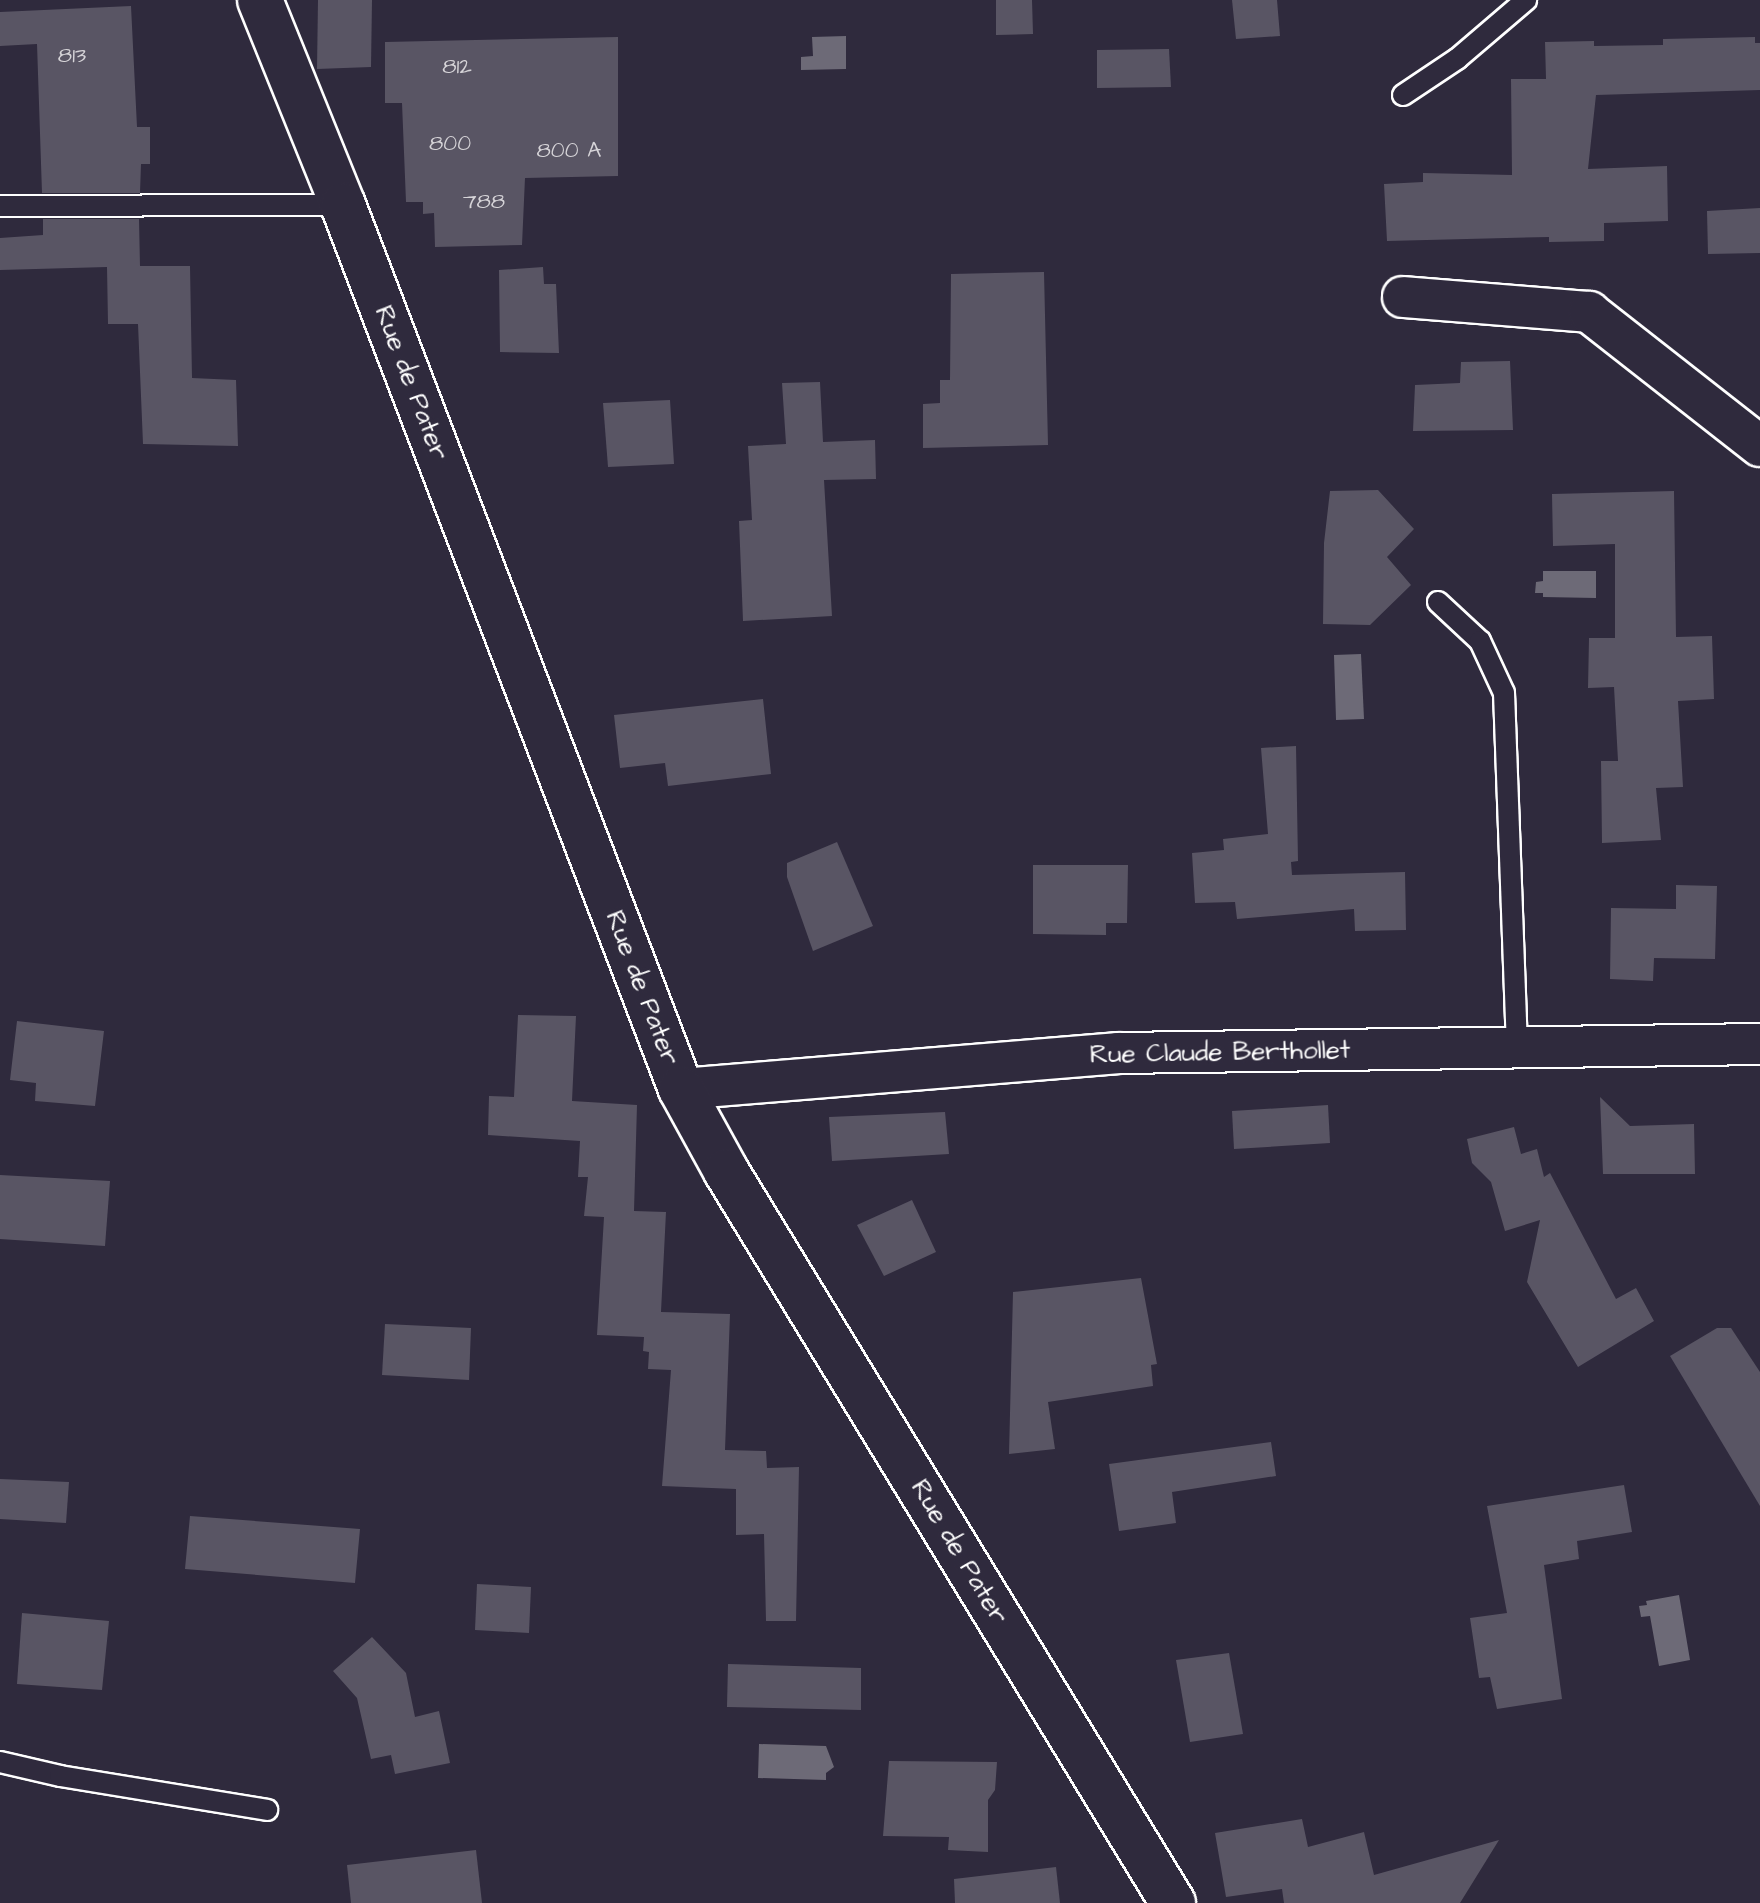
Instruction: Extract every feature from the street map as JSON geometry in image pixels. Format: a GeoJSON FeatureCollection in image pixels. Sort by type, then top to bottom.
{"type":"FeatureCollection","features":[{"type":"Feature","properties":{"kind":"street","name":"Rue de Pater"},"geometry":{"type":"LineString","coordinates":[[260,0],[343,205],[681,1089],[734,1185],[1173,1903]]}},
{"type":"Feature","properties":{"kind":"street"},"geometry":{"type":"LineString","coordinates":[[1403,297],[1589,312],[1760,446]]}},
{"type":"Feature","properties":{"kind":"street","name":"Rue Claude Berthollet"},"geometry":{"type":"LineString","coordinates":[[681,1089],[1118,1053],[1760,1044]]}},
{"type":"Feature","properties":{"kind":"lane"},"geometry":{"type":"LineString","coordinates":[[1403,95],[1457,59],[1526,0]]}},
{"type":"Feature","properties":{"kind":"lane"},"geometry":{"type":"LineString","coordinates":[[0,206],[343,205]]}},
{"type":"Feature","properties":{"kind":"lane"},"geometry":{"type":"LineString","coordinates":[[1438,602],[1480,641],[1504,693],[1517,1047]]}},
{"type":"Feature","properties":{"kind":"lane"},"geometry":{"type":"LineString","coordinates":[[0,1762],[60,1776],[267,1810]]}},
{"type":"Feature","properties":{"kind":"shaded area"},"geometry":{"type":"Polygon","coordinates":[[[846,36],[846,69],[801,70],[801,57],[813,56],[812,37],[846,36]]]}},
{"type":"Feature","properties":{"kind":"shaded area"},"geometry":{"type":"Polygon","coordinates":[[[1543,571],[1596,571],[1596,598],[1543,597],[1543,593],[1535,593],[1536,582],[1543,581],[1543,571]]]}},
{"type":"Feature","properties":{"kind":"shaded area"},"geometry":{"type":"Polygon","coordinates":[[[1361,654],[1364,719],[1336,720],[1334,655],[1361,654]]]}},
{"type":"Feature","properties":{"kind":"shaded area"},"geometry":{"type":"Polygon","coordinates":[[[1679,1595],[1690,1660],[1659,1666],[1650,1616],[1641,1617],[1639,1606],[1647,1605],[1646,1601],[1679,1595]]]}},
{"type":"Feature","properties":{"kind":"shaded area"},"geometry":{"type":"Polygon","coordinates":[[[759,1744],[826,1746],[834,1767],[826,1773],[826,1780],[758,1778],[759,1744]]]}},
{"type":"Feature","properties":{"kind":"building"},"geometry":{"type":"Polygon","coordinates":[[[318,0],[372,0],[371,67],[317,69],[318,0]]]}},
{"type":"Feature","properties":{"kind":"building"},"geometry":{"type":"Polygon","coordinates":[[[996,0],[1032,0],[1033,34],[996,35],[996,0]]]}},
{"type":"Feature","properties":{"kind":"building"},"geometry":{"type":"Polygon","coordinates":[[[1232,0],[1277,0],[1280,36],[1236,39],[1232,0]]]}},
{"type":"Feature","properties":{"kind":"building"},"geometry":{"type":"Polygon","coordinates":[[[131,6],[137,127],[150,127],[150,164],[141,164],[140,193],[42,193],[37,44],[0,46],[0,12],[131,6]]]}},
{"type":"Feature","properties":{"kind":"building"},"geometry":{"type":"Polygon","coordinates":[[[618,37],[618,176],[525,178],[522,245],[435,247],[434,213],[423,214],[423,202],[406,202],[402,103],[385,103],[385,42],[618,37]]]}},
{"type":"Feature","properties":{"kind":"building"},"geometry":{"type":"Polygon","coordinates":[[[1755,37],[1755,43],[1760,43],[1760,90],[1596,95],[1588,169],[1667,166],[1668,221],[1604,223],[1604,241],[1549,242],[1549,237],[1387,241],[1384,184],[1423,182],[1423,173],[1512,175],[1511,79],[1546,79],[1545,42],[1594,41],[1594,46],[1663,45],[1663,39],[1755,37]]]}},
{"type":"Feature","properties":{"kind":"building"},"geometry":{"type":"Polygon","coordinates":[[[1169,49],[1171,87],[1097,88],[1097,50],[1169,49]]]}},
{"type":"Feature","properties":{"kind":"building"},"geometry":{"type":"Polygon","coordinates":[[[1760,208],[1760,253],[1708,254],[1707,211],[1760,208]]]}},
{"type":"Feature","properties":{"kind":"building"},"geometry":{"type":"Polygon","coordinates":[[[43,219],[139,219],[140,266],[190,266],[192,378],[236,380],[238,446],[143,444],[138,324],[108,324],[107,267],[0,270],[0,238],[43,235],[43,219]]]}},
{"type":"Feature","properties":{"kind":"building"},"geometry":{"type":"Polygon","coordinates":[[[543,267],[544,284],[556,284],[559,353],[500,352],[499,270],[543,267]]]}},
{"type":"Feature","properties":{"kind":"building"},"geometry":{"type":"Polygon","coordinates":[[[1044,272],[1048,445],[923,448],[923,404],[940,403],[940,380],[950,380],[951,274],[1044,272]]]}},
{"type":"Feature","properties":{"kind":"building"},"geometry":{"type":"Polygon","coordinates":[[[1510,361],[1513,430],[1413,431],[1415,385],[1460,383],[1461,362],[1510,361]]]}},
{"type":"Feature","properties":{"kind":"building"},"geometry":{"type":"Polygon","coordinates":[[[820,382],[823,442],[875,440],[876,479],[824,480],[832,616],[743,621],[739,521],[752,520],[748,446],[786,444],[782,383],[820,382]]]}},
{"type":"Feature","properties":{"kind":"building"},"geometry":{"type":"Polygon","coordinates":[[[670,400],[674,464],[608,467],[603,403],[670,400]]]}},
{"type":"Feature","properties":{"kind":"building"},"geometry":{"type":"Polygon","coordinates":[[[1378,490],[1414,529],[1387,557],[1411,585],[1370,625],[1323,624],[1324,543],[1330,491],[1378,490]]]}},
{"type":"Feature","properties":{"kind":"building"},"geometry":{"type":"Polygon","coordinates":[[[1674,491],[1676,637],[1712,636],[1714,699],[1678,701],[1683,787],[1656,788],[1661,840],[1602,843],[1601,761],[1618,761],[1614,687],[1588,688],[1589,638],[1615,638],[1615,544],[1553,546],[1552,494],[1674,491]]]}},
{"type":"Feature","properties":{"kind":"building"},"geometry":{"type":"Polygon","coordinates":[[[763,699],[771,774],[668,786],[665,763],[620,768],[614,715],[763,699]]]}},
{"type":"Feature","properties":{"kind":"building"},"geometry":{"type":"Polygon","coordinates":[[[1296,746],[1298,861],[1291,862],[1292,875],[1405,872],[1406,930],[1355,931],[1354,909],[1237,919],[1235,902],[1195,903],[1192,853],[1224,850],[1223,839],[1268,834],[1261,748],[1296,746]]]}},
{"type":"Feature","properties":{"kind":"building"},"geometry":{"type":"Polygon","coordinates":[[[837,842],[873,926],[813,951],[787,877],[787,863],[837,842]]]}},
{"type":"Feature","properties":{"kind":"building"},"geometry":{"type":"Polygon","coordinates":[[[1033,865],[1128,865],[1127,923],[1106,923],[1106,935],[1033,934],[1033,865]]]}},
{"type":"Feature","properties":{"kind":"building"},"geometry":{"type":"Polygon","coordinates":[[[1676,885],[1717,886],[1715,959],[1654,958],[1653,981],[1610,979],[1611,908],[1676,909],[1676,885]]]}},
{"type":"Feature","properties":{"kind":"building"},"geometry":{"type":"Polygon","coordinates":[[[518,1015],[576,1016],[572,1101],[637,1105],[634,1211],[666,1212],[661,1312],[730,1314],[725,1450],[766,1451],[767,1468],[799,1467],[796,1621],[766,1621],[764,1534],[736,1535],[736,1489],[662,1486],[671,1370],[648,1369],[649,1352],[643,1351],[644,1337],[597,1335],[604,1217],[584,1216],[588,1177],[578,1177],[580,1141],[488,1135],[489,1096],[514,1097],[518,1015]]]}},
{"type":"Feature","properties":{"kind":"building"},"geometry":{"type":"Polygon","coordinates":[[[17,1021],[104,1031],[95,1106],[35,1101],[36,1083],[10,1080],[17,1021]]]}},
{"type":"Feature","properties":{"kind":"building"},"geometry":{"type":"Polygon","coordinates":[[[1600,1097],[1630,1126],[1694,1124],[1695,1174],[1603,1174],[1600,1097]]]}},
{"type":"Feature","properties":{"kind":"building"},"geometry":{"type":"Polygon","coordinates":[[[1328,1105],[1330,1143],[1234,1149],[1232,1111],[1328,1105]]]}},
{"type":"Feature","properties":{"kind":"building"},"geometry":{"type":"Polygon","coordinates":[[[945,1112],[949,1154],[832,1161],[829,1117],[945,1112]]]}},
{"type":"Feature","properties":{"kind":"building"},"geometry":{"type":"Polygon","coordinates":[[[1514,1127],[1521,1154],[1537,1149],[1544,1177],[1550,1173],[1616,1299],[1636,1288],[1654,1321],[1578,1367],[1527,1282],[1540,1220],[1505,1231],[1491,1182],[1472,1163],[1467,1139],[1514,1127]]]}},
{"type":"Feature","properties":{"kind":"building"},"geometry":{"type":"Polygon","coordinates":[[[0,1175],[110,1181],[105,1246],[0,1239],[0,1175]]]}},
{"type":"Feature","properties":{"kind":"building"},"geometry":{"type":"Polygon","coordinates":[[[912,1200],[936,1252],[884,1276],[857,1225],[912,1200]]]}},
{"type":"Feature","properties":{"kind":"building"},"geometry":{"type":"Polygon","coordinates":[[[1141,1278],[1157,1364],[1151,1365],[1153,1386],[1048,1402],[1055,1449],[1009,1454],[1013,1292],[1141,1278]]]}},
{"type":"Feature","properties":{"kind":"building"},"geometry":{"type":"Polygon","coordinates":[[[385,1324],[471,1328],[469,1380],[382,1375],[385,1324]]]}},
{"type":"Feature","properties":{"kind":"building"},"geometry":{"type":"Polygon","coordinates":[[[1717,1328],[1731,1328],[1760,1372],[1760,1506],[1670,1356],[1717,1328]]]}},
{"type":"Feature","properties":{"kind":"building"},"geometry":{"type":"Polygon","coordinates":[[[1271,1442],[1276,1476],[1172,1492],[1176,1523],[1119,1531],[1109,1464],[1271,1442]]]}},
{"type":"Feature","properties":{"kind":"building"},"geometry":{"type":"Polygon","coordinates":[[[0,1479],[69,1482],[66,1523],[0,1519],[0,1479]]]}},
{"type":"Feature","properties":{"kind":"building"},"geometry":{"type":"Polygon","coordinates":[[[1624,1485],[1632,1532],[1577,1541],[1579,1559],[1544,1565],[1562,1699],[1497,1709],[1490,1677],[1479,1678],[1470,1618],[1507,1613],[1487,1506],[1624,1485]]]}},
{"type":"Feature","properties":{"kind":"building"},"geometry":{"type":"Polygon","coordinates":[[[190,1516],[360,1529],[355,1583],[185,1569],[190,1516]]]}},
{"type":"Feature","properties":{"kind":"building"},"geometry":{"type":"Polygon","coordinates":[[[477,1584],[531,1587],[529,1633],[475,1630],[477,1584]]]}},
{"type":"Feature","properties":{"kind":"building"},"geometry":{"type":"Polygon","coordinates":[[[22,1613],[109,1621],[102,1690],[17,1684],[22,1613]]]}},
{"type":"Feature","properties":{"kind":"building"},"geometry":{"type":"Polygon","coordinates":[[[372,1637],[406,1673],[415,1717],[439,1711],[450,1763],[395,1774],[391,1755],[371,1759],[357,1698],[333,1671],[372,1637]]]}},
{"type":"Feature","properties":{"kind":"building"},"geometry":{"type":"Polygon","coordinates":[[[1229,1653],[1243,1734],[1190,1742],[1176,1660],[1229,1653]]]}},
{"type":"Feature","properties":{"kind":"building"},"geometry":{"type":"Polygon","coordinates":[[[728,1664],[861,1668],[861,1710],[727,1707],[728,1664]]]}},
{"type":"Feature","properties":{"kind":"building"},"geometry":{"type":"Polygon","coordinates":[[[889,1761],[997,1762],[995,1790],[988,1800],[988,1852],[948,1850],[949,1837],[883,1836],[889,1761]]]}},
{"type":"Feature","properties":{"kind":"building"},"geometry":{"type":"Polygon","coordinates":[[[1302,1819],[1308,1847],[1364,1832],[1374,1875],[1499,1840],[1460,1903],[1284,1903],[1282,1889],[1226,1897],[1215,1833],[1302,1819]]]}},
{"type":"Feature","properties":{"kind":"building"},"geometry":{"type":"Polygon","coordinates":[[[476,1850],[482,1903],[351,1903],[347,1865],[476,1850]]]}},
{"type":"Feature","properties":{"kind":"building"},"geometry":{"type":"Polygon","coordinates":[[[1056,1867],[1060,1903],[955,1903],[954,1879],[1056,1867]]]}}]}
